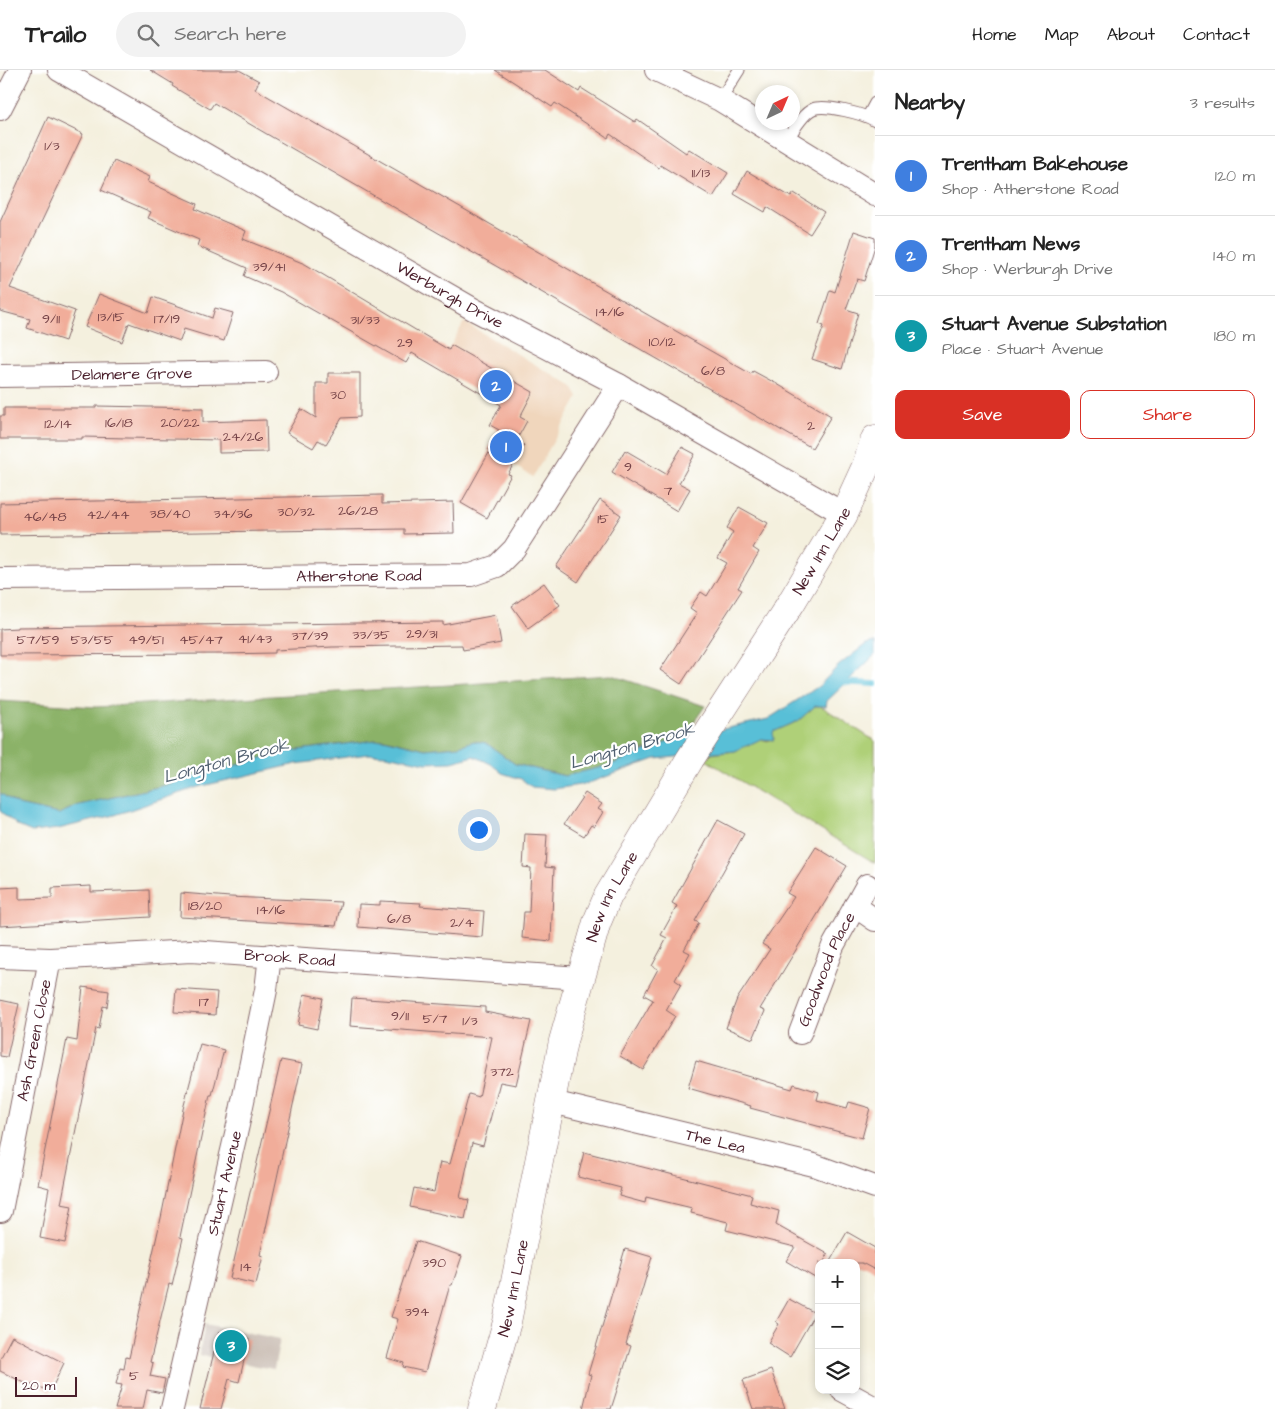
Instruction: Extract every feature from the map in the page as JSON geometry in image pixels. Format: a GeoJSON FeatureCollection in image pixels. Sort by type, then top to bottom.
{"type":"FeatureCollection","features":[{"type":"Feature","properties":{"kind":"street"},"geometry":{"type":"LineString","coordinates":[[0,109],[20,70]]}},
{"type":"Feature","properties":{"kind":"street","name":"Werburgh Drive"},"geometry":{"type":"LineString","coordinates":[[59,70],[473,309],[618,385],[844,514]]}},
{"type":"Feature","properties":{"kind":"street"},"geometry":{"type":"LineString","coordinates":[[656,70],[720,100],[875,195]]}},
{"type":"Feature","properties":{"kind":"street","name":"Delamere Grove"},"geometry":{"type":"LineString","coordinates":[[0,376],[266,372]]}},
{"type":"Feature","properties":{"kind":"street","name":"Atherstone Road"},"geometry":{"type":"LineString","coordinates":[[0,579],[471,575],[497,566],[514,549],[618,385]]}},
{"type":"Feature","properties":{"kind":"street","name":"New Inn Lane"},"geometry":{"type":"LineString","coordinates":[[482,1409],[507,1322],[552,1102],[562,1041],[580,978],[608,896],[690,759],[844,514],[866,466],[875,439]]}},
{"type":"Feature","properties":{"kind":"street","name":"Goodwood Place"},"geometry":{"type":"LineString","coordinates":[[800,1033],[833,946],[867,886]]}},
{"type":"Feature","properties":{"kind":"street","name":"Goodwood Place"},"geometry":{"type":"LineString","coordinates":[[855,906],[875,920]]}},
{"type":"Feature","properties":{"kind":"street","name":"Brook Road"},"geometry":{"type":"LineString","coordinates":[[0,957],[50,959],[191,952],[270,955],[580,978]]}},
{"type":"Feature","properties":{"kind":"street","name":"Stuart Avenue"},"geometry":{"type":"LineString","coordinates":[[172,1409],[238,1125],[266,990],[270,955]]}},
{"type":"Feature","properties":{"kind":"street","name":"Ash Green Close"},"geometry":{"type":"LineString","coordinates":[[1,1211],[50,959]]}},
{"type":"Feature","properties":{"kind":"street","name":"The Lea"},"geometry":{"type":"LineString","coordinates":[[552,1102],[814,1165],[875,1187]]}},
{"type":"Feature","properties":{"kind":"street"},"geometry":{"type":"LineString","coordinates":[[849,1394],[875,1408]]}},
{"type":"Feature","properties":{"kind":"lane"},"geometry":{"type":"LineString","coordinates":[[720,100],[738,70]]}},
{"type":"Feature","properties":{"kind":"lane"},"geometry":{"type":"LineString","coordinates":[[787,140],[800,121],[814,109],[824,108],[872,118],[875,103]]}},
{"type":"Feature","properties":{"kind":"shaded area"},"geometry":{"type":"Polygon","coordinates":[[[464,322],[573,387],[578,398],[533,477],[488,450],[498,430],[490,425],[501,405],[438,368],[464,322]]]}},
{"type":"Feature","properties":{"kind":"shaded area"},"geometry":{"type":"Polygon","coordinates":[[[205,1324],[280,1339],[274,1369],[199,1355],[205,1324]]]}},
{"type":"Feature","properties":{"kind":"green space"},"geometry":{"type":"Polygon","coordinates":[[[611,675],[705,706],[683,738],[641,751],[610,765],[565,776],[515,764],[486,743],[474,741],[459,746],[425,749],[384,739],[283,752],[158,787],[79,805],[59,814],[18,805],[0,793],[0,701],[96,707],[611,675]]]}},
{"type":"Feature","properties":{"kind":"green space"},"geometry":{"type":"Polygon","coordinates":[[[815,706],[821,706],[875,741],[875,863],[706,760],[711,754],[735,751],[761,739],[768,741],[773,732],[798,721],[815,706]]]}},
{"type":"Feature","properties":{"kind":"water"},"geometry":{"type":"Polygon","coordinates":[[[875,642],[875,655],[827,701],[826,706],[815,706],[798,721],[773,732],[774,740],[761,739],[735,751],[655,759],[586,784],[554,789],[532,787],[521,779],[502,773],[491,764],[474,756],[452,762],[426,763],[386,755],[368,754],[296,764],[198,787],[115,815],[58,829],[32,832],[18,826],[0,811],[0,793],[18,805],[59,814],[79,805],[158,787],[283,752],[384,739],[425,749],[459,746],[474,741],[486,743],[515,764],[565,776],[610,765],[670,741],[768,719],[819,686],[838,666],[866,644],[875,642]]]}},
{"type":"Feature","properties":{"kind":"building"},"geometry":{"type":"Polygon","coordinates":[[[150,70],[239,70],[259,81],[255,89],[751,374],[753,371],[831,416],[812,448],[214,103],[210,109],[150,70]]]}},
{"type":"Feature","properties":{"kind":"building"},"geometry":{"type":"Polygon","coordinates":[[[495,70],[545,70],[579,92],[581,88],[635,122],[637,119],[686,153],[689,149],[728,173],[713,197],[660,165],[659,168],[610,134],[608,138],[555,103],[552,107],[495,70]]]}},
{"type":"Feature","properties":{"kind":"building"},"geometry":{"type":"Polygon","coordinates":[[[48,117],[83,134],[10,288],[75,311],[65,341],[27,328],[30,319],[0,311],[0,222],[48,117]]]}},
{"type":"Feature","properties":{"kind":"building"},"geometry":{"type":"Polygon","coordinates":[[[114,161],[150,177],[148,182],[197,204],[195,209],[246,231],[243,239],[305,264],[449,350],[451,345],[533,392],[520,417],[527,421],[516,441],[524,445],[508,474],[511,475],[487,518],[461,503],[490,451],[488,450],[499,430],[490,425],[501,405],[412,353],[406,363],[281,292],[244,276],[247,268],[197,246],[199,240],[148,218],[151,212],[101,190],[114,161]]]}},
{"type":"Feature","properties":{"kind":"building"},"geometry":{"type":"Polygon","coordinates":[[[747,171],[791,197],[794,193],[824,212],[810,234],[767,207],[765,212],[734,194],[747,171]]]}},
{"type":"Feature","properties":{"kind":"building"},"geometry":{"type":"Polygon","coordinates":[[[854,231],[875,238],[875,246],[864,281],[857,279],[846,309],[858,313],[842,369],[812,359],[824,326],[819,324],[830,290],[835,292],[854,231]]]}},
{"type":"Feature","properties":{"kind":"building"},"geometry":{"type":"Polygon","coordinates":[[[99,294],[148,313],[153,297],[212,318],[215,308],[233,313],[224,341],[184,329],[180,341],[129,323],[122,342],[85,327],[99,294]]]}},
{"type":"Feature","properties":{"kind":"building"},"geometry":{"type":"Polygon","coordinates":[[[328,373],[360,373],[360,417],[342,418],[326,444],[318,440],[313,448],[287,433],[301,409],[316,418],[316,383],[328,383],[328,373]]]}},
{"type":"Feature","properties":{"kind":"building"},"geometry":{"type":"Polygon","coordinates":[[[96,406],[203,408],[203,422],[266,420],[267,452],[219,453],[219,440],[82,437],[82,439],[0,439],[0,416],[4,416],[4,408],[96,408],[96,406]]]}},
{"type":"Feature","properties":{"kind":"building"},"geometry":{"type":"Polygon","coordinates":[[[682,447],[695,454],[679,483],[690,489],[677,511],[612,472],[625,450],[666,474],[682,447]]]}},
{"type":"Feature","properties":{"kind":"building"},"geometry":{"type":"Polygon","coordinates":[[[382,495],[382,504],[453,502],[454,533],[404,534],[404,529],[0,535],[0,503],[382,495]]]}},
{"type":"Feature","properties":{"kind":"building"},"geometry":{"type":"Polygon","coordinates":[[[600,500],[621,515],[578,582],[556,567],[600,500]]]}},
{"type":"Feature","properties":{"kind":"building"},"geometry":{"type":"Polygon","coordinates":[[[739,507],[768,523],[753,548],[759,552],[738,588],[742,590],[681,684],[660,670],[697,613],[690,608],[701,592],[707,596],[727,563],[718,558],[733,532],[727,528],[739,507]]]}},
{"type":"Feature","properties":{"kind":"building"},"geometry":{"type":"Polygon","coordinates":[[[544,583],[560,605],[528,628],[512,606],[544,583]]]}},
{"type":"Feature","properties":{"kind":"building"},"geometry":{"type":"Polygon","coordinates":[[[496,615],[501,643],[463,650],[462,645],[332,647],[275,650],[275,653],[0,655],[0,629],[18,627],[443,622],[443,625],[496,615]]]}},
{"type":"Feature","properties":{"kind":"building"},"geometry":{"type":"Polygon","coordinates":[[[585,793],[602,804],[598,809],[603,812],[594,827],[591,825],[584,836],[564,824],[585,793]]]}},
{"type":"Feature","properties":{"kind":"building"},"geometry":{"type":"Polygon","coordinates":[[[718,820],[744,834],[695,921],[699,923],[684,950],[690,953],[675,980],[681,984],[666,1010],[675,1016],[643,1070],[620,1056],[653,1000],[644,995],[658,969],[652,966],[667,938],[661,935],[677,906],[672,903],[718,820]]]}},
{"type":"Feature","properties":{"kind":"building"},"geometry":{"type":"Polygon","coordinates":[[[525,834],[547,835],[545,867],[554,868],[551,941],[522,938],[524,912],[529,912],[531,868],[523,867],[525,834]]]}},
{"type":"Feature","properties":{"kind":"building"},"geometry":{"type":"Polygon","coordinates":[[[816,847],[847,866],[760,1009],[765,1011],[753,1039],[726,1028],[737,999],[770,949],[762,944],[794,897],[787,893],[816,847]]]}},
{"type":"Feature","properties":{"kind":"building"},"geometry":{"type":"Polygon","coordinates":[[[91,886],[91,892],[149,890],[150,917],[0,926],[0,888],[19,887],[19,899],[52,898],[52,888],[91,886]]]}},
{"type":"Feature","properties":{"kind":"building"},"geometry":{"type":"Polygon","coordinates":[[[181,893],[341,902],[336,926],[180,917],[181,893]]]}},
{"type":"Feature","properties":{"kind":"building"},"geometry":{"type":"Polygon","coordinates":[[[380,901],[421,903],[420,906],[484,911],[482,937],[358,927],[359,904],[380,905],[380,901]]]}},
{"type":"Feature","properties":{"kind":"building"},"geometry":{"type":"Polygon","coordinates":[[[83,987],[109,991],[107,1007],[103,1006],[99,1029],[96,1028],[61,1204],[72,1206],[65,1243],[40,1238],[49,1188],[38,1185],[67,1039],[77,1041],[83,987]]]}},
{"type":"Feature","properties":{"kind":"building"},"geometry":{"type":"Polygon","coordinates":[[[176,989],[217,992],[215,1015],[174,1012],[176,989]]]}},
{"type":"Feature","properties":{"kind":"building"},"geometry":{"type":"Polygon","coordinates":[[[304,994],[323,998],[317,1029],[298,1025],[304,994]]]}},
{"type":"Feature","properties":{"kind":"building"},"geometry":{"type":"Polygon","coordinates":[[[352,998],[485,1007],[485,1012],[531,1021],[516,1085],[500,1082],[483,1146],[472,1143],[460,1198],[469,1200],[465,1219],[410,1207],[414,1188],[434,1192],[440,1162],[450,1164],[469,1094],[479,1097],[492,1037],[350,1026],[352,998]]]}},
{"type":"Feature","properties":{"kind":"building"},"geometry":{"type":"Polygon","coordinates":[[[0,1000],[19,1004],[7,1057],[0,1056],[0,1000]]]}},
{"type":"Feature","properties":{"kind":"building"},"geometry":{"type":"Polygon","coordinates":[[[200,1044],[224,1050],[212,1095],[210,1095],[180,1237],[183,1238],[172,1285],[169,1284],[150,1362],[153,1363],[150,1376],[165,1379],[162,1393],[147,1390],[143,1409],[115,1409],[122,1385],[116,1384],[120,1368],[124,1369],[126,1357],[129,1358],[161,1218],[183,1109],[200,1044]]]}},
{"type":"Feature","properties":{"kind":"building"},"geometry":{"type":"Polygon","coordinates":[[[281,1060],[302,1064],[260,1255],[263,1256],[256,1284],[230,1278],[281,1060]]]}},
{"type":"Feature","properties":{"kind":"building"},"geometry":{"type":"Polygon","coordinates":[[[696,1061],[792,1089],[794,1084],[819,1092],[817,1100],[847,1108],[849,1102],[870,1108],[862,1138],[750,1108],[751,1106],[688,1088],[696,1061]]]}},
{"type":"Feature","properties":{"kind":"building"},"geometry":{"type":"Polygon","coordinates":[[[584,1152],[752,1195],[750,1203],[779,1211],[776,1225],[828,1254],[825,1259],[815,1259],[815,1278],[786,1261],[795,1247],[726,1230],[728,1222],[691,1213],[692,1208],[646,1197],[645,1203],[619,1196],[621,1188],[578,1177],[584,1152]]]}},
{"type":"Feature","properties":{"kind":"building"},"geometry":{"type":"Polygon","coordinates":[[[847,1232],[875,1248],[875,1270],[860,1263],[860,1259],[831,1259],[847,1232]]]}},
{"type":"Feature","properties":{"kind":"building"},"geometry":{"type":"Polygon","coordinates":[[[416,1241],[462,1256],[452,1285],[450,1285],[425,1372],[403,1367],[404,1363],[387,1358],[398,1319],[391,1317],[416,1241]]]}},
{"type":"Feature","properties":{"kind":"building"},"geometry":{"type":"Polygon","coordinates":[[[625,1249],[652,1257],[626,1344],[631,1346],[611,1409],[583,1409],[591,1375],[588,1374],[625,1249]]]}},
{"type":"Feature","properties":{"kind":"building"},"geometry":{"type":"Polygon","coordinates":[[[789,1299],[815,1313],[790,1357],[768,1343],[779,1324],[776,1322],[789,1299]]]}},
{"type":"Feature","properties":{"kind":"building"},"geometry":{"type":"Polygon","coordinates":[[[219,1332],[249,1339],[239,1382],[229,1379],[221,1409],[200,1409],[219,1332]]]}},
{"type":"Feature","properties":{"kind":"building"},"geometry":{"type":"Polygon","coordinates":[[[12,1336],[64,1363],[50,1392],[32,1383],[31,1386],[0,1371],[0,1359],[12,1336]]]}},
{"type":"Feature","properties":{"kind":"building"},"geometry":{"type":"Polygon","coordinates":[[[771,1370],[785,1409],[753,1409],[743,1380],[771,1370]]]}},
{"type":"Feature","properties":{"kind":"waterway"},"geometry":{"type":"LineString","coordinates":[[839,682],[875,684]]}},
{"type":"Feature","properties":{"kind":"place","name":"Trentham News"},"geometry":{"type":"Point","coordinates":[496,386]}},
{"type":"Feature","properties":{"kind":"place","name":"Trentham Bakehouse"},"geometry":{"type":"Point","coordinates":[506,447]}},
{"type":"Feature","properties":{"kind":"place","name":"Stuart Avenue Substation"},"geometry":{"type":"Point","coordinates":[231,1346]}},
{"type":"Feature","properties":{"kind":"water label","name":"Longton Brook"},"geometry":{"type":"Point","coordinates":[632,746]}},
{"type":"Feature","properties":{"kind":"water label","name":"Longton Brook"},"geometry":{"type":"Point","coordinates":[226,761]}}]}
